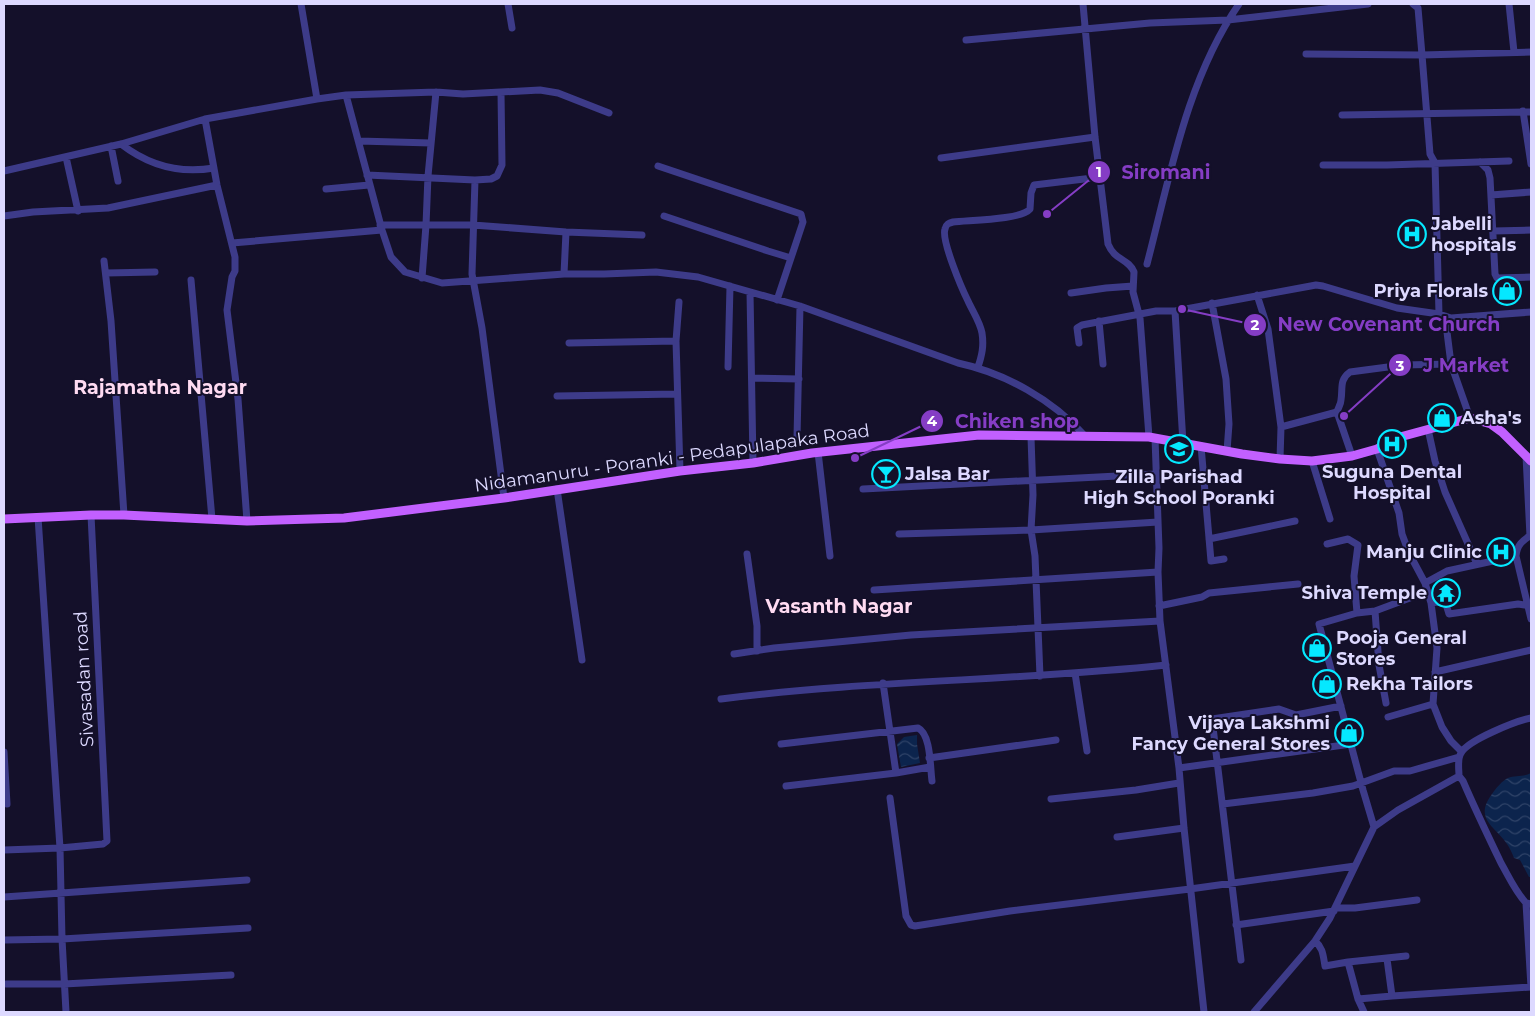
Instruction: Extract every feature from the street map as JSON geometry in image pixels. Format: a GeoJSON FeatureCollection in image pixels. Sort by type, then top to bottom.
{"type":"FeatureCollection","features":[{"type":"Feature","properties":{"kind":"main road","name":"Nidamanuru - Poranki - Pedapulapaka Road"},"geometry":{"type":"LineString","coordinates":[[4,519],[91,515],[247,521],[344,518],[504,498],[818,452],[979,435],[1152,438],[1280,459],[1312,461],[1352,456],[1377,449],[1400,437],[1470,418]]}},
{"type":"Feature","properties":{"kind":"main road"},"geometry":{"type":"LineString","coordinates":[[1470,418],[1491,424],[1502,432],[1529,459]]}},
{"type":"Feature","properties":{"kind":"street"},"geometry":{"type":"LineString","coordinates":[[301,4],[317,99]]}},
{"type":"Feature","properties":{"kind":"street"},"geometry":{"type":"LineString","coordinates":[[508,4],[512,28]]}},
{"type":"Feature","properties":{"kind":"street"},"geometry":{"type":"LineString","coordinates":[[1083,4],[1095,137],[1108,244],[1116,257],[1133,268],[1133,299],[1140,318],[1156,474],[1160,621],[1179,768],[1204,1012]]}},
{"type":"Feature","properties":{"kind":"street"},"geometry":{"type":"LineString","coordinates":[[1147,264],[1195,88],[1228,20],[1239,4]]}},
{"type":"Feature","properties":{"kind":"street"},"geometry":{"type":"LineString","coordinates":[[966,40],[1150,23],[1228,20],[1368,4]]}},
{"type":"Feature","properties":{"kind":"street"},"geometry":{"type":"LineString","coordinates":[[1413,4],[1418,8],[1430,154],[1435,163],[1442,315],[1451,364],[1470,418]]}},
{"type":"Feature","properties":{"kind":"street"},"geometry":{"type":"LineString","coordinates":[[1509,4],[1514,52]]}},
{"type":"Feature","properties":{"kind":"street"},"geometry":{"type":"LineString","coordinates":[[1306,54],[1422,55],[1531,52]]}},
{"type":"Feature","properties":{"kind":"street"},"geometry":{"type":"LineString","coordinates":[[4,171],[121,144],[205,119],[346,95],[436,92],[463,94],[540,90],[558,93],[609,113]]}},
{"type":"Feature","properties":{"kind":"street"},"geometry":{"type":"LineString","coordinates":[[422,278],[428,176],[436,92]]}},
{"type":"Feature","properties":{"kind":"street"},"geometry":{"type":"LineString","coordinates":[[367,175],[428,176],[475,180],[491,179],[497,176],[502,165],[501,92]]}},
{"type":"Feature","properties":{"kind":"street"},"geometry":{"type":"LineString","coordinates":[[346,95],[381,228],[391,257],[405,272],[442,283],[564,274],[656,272],[698,277],[800,306],[958,363],[978,367],[1004,376],[1030,391],[1062,414],[1086,436]]}},
{"type":"Feature","properties":{"kind":"street"},"geometry":{"type":"LineString","coordinates":[[1523,111],[1531,164]]}},
{"type":"Feature","properties":{"kind":"street"},"geometry":{"type":"LineString","coordinates":[[1342,115],[1531,112]]}},
{"type":"Feature","properties":{"kind":"street"},"geometry":{"type":"LineString","coordinates":[[205,119],[217,185],[232,243],[235,271],[232,277],[227,310],[238,399],[247,521]]}},
{"type":"Feature","properties":{"kind":"street"},"geometry":{"type":"LineString","coordinates":[[941,158],[1095,137]]}},
{"type":"Feature","properties":{"kind":"street"},"geometry":{"type":"LineString","coordinates":[[359,141],[431,143]]}},
{"type":"Feature","properties":{"kind":"street"},"geometry":{"type":"LineString","coordinates":[[121,144],[143,159],[159,166],[197,171],[214,168]]}},
{"type":"Feature","properties":{"kind":"street"},"geometry":{"type":"LineString","coordinates":[[111,146],[118,181]]}},
{"type":"Feature","properties":{"kind":"street"},"geometry":{"type":"LineString","coordinates":[[66,157],[78,211]]}},
{"type":"Feature","properties":{"kind":"street"},"geometry":{"type":"LineString","coordinates":[[1323,166],[1509,161]]}},
{"type":"Feature","properties":{"kind":"street"},"geometry":{"type":"LineString","coordinates":[[1480,162],[1488,170],[1490,178],[1495,274],[1497,278],[1531,277]]}},
{"type":"Feature","properties":{"kind":"street"},"geometry":{"type":"LineString","coordinates":[[658,166],[801,214],[803,222],[777,300]]}},
{"type":"Feature","properties":{"kind":"street"},"geometry":{"type":"LineString","coordinates":[[978,367],[983,350],[982,333],[944,240],[945,227],[953,222],[1025,213],[1030,208],[1031,193],[1034,185],[1101,177]]}},
{"type":"Feature","properties":{"kind":"street"},"geometry":{"type":"LineString","coordinates":[[475,180],[473,282],[482,328],[504,498]]}},
{"type":"Feature","properties":{"kind":"street"},"geometry":{"type":"LineString","coordinates":[[4,216],[33,212],[108,208],[217,185]]}},
{"type":"Feature","properties":{"kind":"street"},"geometry":{"type":"LineString","coordinates":[[326,188],[370,185]]}},
{"type":"Feature","properties":{"kind":"street"},"geometry":{"type":"LineString","coordinates":[[1491,195],[1531,192]]}},
{"type":"Feature","properties":{"kind":"street"},"geometry":{"type":"LineString","coordinates":[[664,216],[768,252],[791,258]]}},
{"type":"Feature","properties":{"kind":"street"},"geometry":{"type":"LineString","coordinates":[[232,243],[426,225],[473,225],[642,235]]}},
{"type":"Feature","properties":{"kind":"street"},"geometry":{"type":"LineString","coordinates":[[1493,231],[1531,230]]}},
{"type":"Feature","properties":{"kind":"street"},"geometry":{"type":"LineString","coordinates":[[564,274],[566,232]]}},
{"type":"Feature","properties":{"kind":"street"},"geometry":{"type":"LineString","coordinates":[[104,261],[111,321],[124,515]]}},
{"type":"Feature","properties":{"kind":"street"},"geometry":{"type":"LineString","coordinates":[[106,273],[155,272]]}},
{"type":"Feature","properties":{"kind":"street"},"geometry":{"type":"LineString","coordinates":[[191,280],[212,519]]}},
{"type":"Feature","properties":{"kind":"street"},"geometry":{"type":"LineString","coordinates":[[728,367],[730,286]]}},
{"type":"Feature","properties":{"kind":"street"},"geometry":{"type":"LineString","coordinates":[[1071,292],[1133,286]]}},
{"type":"Feature","properties":{"kind":"street"},"geometry":{"type":"LineString","coordinates":[[1079,343],[1077,328],[1099,321],[1156,311],[1176,312],[1212,303],[1308,286],[1323,286],[1397,308],[1451,318],[1531,312]]}},
{"type":"Feature","properties":{"kind":"street"},"geometry":{"type":"LineString","coordinates":[[750,292],[753,463]]}},
{"type":"Feature","properties":{"kind":"street"},"geometry":{"type":"LineString","coordinates":[[1256,295],[1268,330],[1281,427],[1280,459]]}},
{"type":"Feature","properties":{"kind":"street"},"geometry":{"type":"LineString","coordinates":[[678,302],[676,341],[677,394],[680,422],[680,471]]}},
{"type":"Feature","properties":{"kind":"street"},"geometry":{"type":"LineString","coordinates":[[1212,303],[1226,378],[1229,424],[1227,451]]}},
{"type":"Feature","properties":{"kind":"street"},"geometry":{"type":"LineString","coordinates":[[797,437],[800,306]]}},
{"type":"Feature","properties":{"kind":"street"},"geometry":{"type":"LineString","coordinates":[[1176,312],[1183,443]]}},
{"type":"Feature","properties":{"kind":"street"},"geometry":{"type":"LineString","coordinates":[[1099,321],[1103,364]]}},
{"type":"Feature","properties":{"kind":"street"},"geometry":{"type":"LineString","coordinates":[[569,343],[676,341]]}},
{"type":"Feature","properties":{"kind":"street"},"geometry":{"type":"LineString","coordinates":[[1352,456],[1337,412],[1341,401],[1344,376],[1350,372],[1403,365],[1451,364]]}},
{"type":"Feature","properties":{"kind":"street"},"geometry":{"type":"LineString","coordinates":[[752,378],[799,379]]}},
{"type":"Feature","properties":{"kind":"street"},"geometry":{"type":"LineString","coordinates":[[557,396],[677,394]]}},
{"type":"Feature","properties":{"kind":"street"},"geometry":{"type":"LineString","coordinates":[[1281,427],[1337,412]]}},
{"type":"Feature","properties":{"kind":"street"},"geometry":{"type":"LineString","coordinates":[[1428,429],[1435,461],[1445,492],[1477,564]]}},
{"type":"Feature","properties":{"kind":"street"},"geometry":{"type":"LineString","coordinates":[[1031,436],[1033,480],[1031,530],[1035,556],[1040,676]]}},
{"type":"Feature","properties":{"kind":"street"},"geometry":{"type":"LineString","coordinates":[[1201,446],[1211,561],[1224,559]]}},
{"type":"Feature","properties":{"kind":"street"},"geometry":{"type":"LineString","coordinates":[[1358,999],[1531,987],[1528,904],[1509,878],[1459,776],[1460,754],[1442,727],[1433,704],[1437,648],[1431,603],[1426,592],[1425,583],[1407,547],[1396,504],[1377,449]]}},
{"type":"Feature","properties":{"kind":"street"},"geometry":{"type":"LineString","coordinates":[[818,452],[830,556]]}},
{"type":"Feature","properties":{"kind":"street"},"geometry":{"type":"LineString","coordinates":[[1529,459],[1531,536],[1520,542],[1516,549],[1516,556],[1530,606],[1531,619]]}},
{"type":"Feature","properties":{"kind":"street"},"geometry":{"type":"LineString","coordinates":[[1312,461],[1330,519]]}},
{"type":"Feature","properties":{"kind":"street"},"geometry":{"type":"LineString","coordinates":[[862,489],[1156,474]]}},
{"type":"Feature","properties":{"kind":"street"},"geometry":{"type":"LineString","coordinates":[[558,489],[582,660]]}},
{"type":"Feature","properties":{"kind":"street","name":"Sivasadan road"},"geometry":{"type":"LineString","coordinates":[[60,848],[103,844],[108,839],[91,515]]}},
{"type":"Feature","properties":{"kind":"street"},"geometry":{"type":"LineString","coordinates":[[38,517],[60,848],[66,1012]]}},
{"type":"Feature","properties":{"kind":"street"},"geometry":{"type":"LineString","coordinates":[[899,534],[1031,530],[1158,522]]}},
{"type":"Feature","properties":{"kind":"street"},"geometry":{"type":"LineString","coordinates":[[1209,538],[1295,522]]}},
{"type":"Feature","properties":{"kind":"street"},"geometry":{"type":"LineString","coordinates":[[1327,544],[1348,539],[1358,545],[1354,576],[1357,613]]}},
{"type":"Feature","properties":{"kind":"street"},"geometry":{"type":"LineString","coordinates":[[747,554],[757,626],[757,651]]}},
{"type":"Feature","properties":{"kind":"street"},"geometry":{"type":"LineString","coordinates":[[1425,583],[1446,571],[1516,556]]}},
{"type":"Feature","properties":{"kind":"street"},"geometry":{"type":"LineString","coordinates":[[874,590],[1158,572]]}},
{"type":"Feature","properties":{"kind":"street"},"geometry":{"type":"LineString","coordinates":[[1159,606],[1202,597],[1209,593],[1298,584]]}},
{"type":"Feature","properties":{"kind":"street"},"geometry":{"type":"LineString","coordinates":[[1374,827],[1319,624],[1357,613],[1375,611],[1426,592]]}},
{"type":"Feature","properties":{"kind":"street"},"geometry":{"type":"LineString","coordinates":[[1431,603],[1445,601],[1449,614],[1518,604],[1530,606]]}},
{"type":"Feature","properties":{"kind":"street"},"geometry":{"type":"LineString","coordinates":[[1375,611],[1379,665],[1386,702]]}},
{"type":"Feature","properties":{"kind":"street"},"geometry":{"type":"LineString","coordinates":[[734,654],[911,635],[1160,621]]}},
{"type":"Feature","properties":{"kind":"street"},"geometry":{"type":"LineString","coordinates":[[1435,672],[1531,650]]}},
{"type":"Feature","properties":{"kind":"street"},"geometry":{"type":"LineString","coordinates":[[721,699],[883,683],[1040,676],[1166,665]]}},
{"type":"Feature","properties":{"kind":"street"},"geometry":{"type":"LineString","coordinates":[[1075,673],[1087,751]]}},
{"type":"Feature","properties":{"kind":"street"},"geometry":{"type":"LineString","coordinates":[[883,683],[896,773]]}},
{"type":"Feature","properties":{"kind":"street"},"geometry":{"type":"LineString","coordinates":[[1388,717],[1433,704]]}},
{"type":"Feature","properties":{"kind":"street"},"geometry":{"type":"LineString","coordinates":[[1241,960],[1212,719],[1279,710],[1296,715],[1341,706]]}},
{"type":"Feature","properties":{"kind":"street"},"geometry":{"type":"LineString","coordinates":[[1223,804],[1312,794],[1361,783],[1394,771],[1410,771],[1460,754],[1470,744],[1518,721],[1531,718]]}},
{"type":"Feature","properties":{"kind":"street"},"geometry":{"type":"LineString","coordinates":[[780,744],[918,728],[922,730],[927,739],[932,781]]}},
{"type":"Feature","properties":{"kind":"street"},"geometry":{"type":"LineString","coordinates":[[929,758],[1056,740]]}},
{"type":"Feature","properties":{"kind":"street"},"geometry":{"type":"LineString","coordinates":[[1179,768],[1351,744]]}},
{"type":"Feature","properties":{"kind":"street"},"geometry":{"type":"LineString","coordinates":[[4,752],[7,804]]}},
{"type":"Feature","properties":{"kind":"street"},"geometry":{"type":"LineString","coordinates":[[786,786],[896,773],[930,767]]}},
{"type":"Feature","properties":{"kind":"street"},"geometry":{"type":"LineString","coordinates":[[1254,1012],[1314,940],[1335,910],[1374,827],[1398,810],[1459,776]]}},
{"type":"Feature","properties":{"kind":"street"},"geometry":{"type":"LineString","coordinates":[[1051,799],[1136,790],[1179,782]]}},
{"type":"Feature","properties":{"kind":"street"},"geometry":{"type":"LineString","coordinates":[[890,798],[906,916],[911,925],[925,925],[1010,911],[1355,866]]}},
{"type":"Feature","properties":{"kind":"street"},"geometry":{"type":"LineString","coordinates":[[1117,836],[1184,828]]}},
{"type":"Feature","properties":{"kind":"street"},"geometry":{"type":"LineString","coordinates":[[4,850],[60,848]]}},
{"type":"Feature","properties":{"kind":"street"},"geometry":{"type":"LineString","coordinates":[[4,897],[247,880]]}},
{"type":"Feature","properties":{"kind":"street"},"geometry":{"type":"LineString","coordinates":[[1236,925],[1417,900]]}},
{"type":"Feature","properties":{"kind":"street"},"geometry":{"type":"LineString","coordinates":[[4,940],[62,939],[248,928]]}},
{"type":"Feature","properties":{"kind":"street"},"geometry":{"type":"LineString","coordinates":[[1314,940],[1323,950],[1325,966],[1406,956]]}},
{"type":"Feature","properties":{"kind":"street"},"geometry":{"type":"LineString","coordinates":[[1387,959],[1392,996]]}},
{"type":"Feature","properties":{"kind":"street"},"geometry":{"type":"LineString","coordinates":[[1348,962],[1358,999],[1364,1012]]}},
{"type":"Feature","properties":{"kind":"street"},"geometry":{"type":"LineString","coordinates":[[6,984],[64,984],[231,975]]}},
{"type":"Feature","properties":{"kind":"water"},"geometry":{"type":"Polygon","coordinates":[[[917,735],[920,763],[901,767],[897,744],[904,737],[917,735]]]}},
{"type":"Feature","properties":{"kind":"water"},"geometry":{"type":"Polygon","coordinates":[[[1531,773],[1531,877],[1529,877],[1520,860],[1514,858],[1507,844],[1488,822],[1485,810],[1492,794],[1504,781],[1511,777],[1531,773]]]}},
{"type":"Feature","properties":{"kind":"place","name":"Siromani"},"geometry":{"type":"Point","coordinates":[1047,214]}},
{"type":"Feature","properties":{"kind":"place","name":"Jabelli hospitals"},"geometry":{"type":"Point","coordinates":[1412,234]}},
{"type":"Feature","properties":{"kind":"place","name":"Priya Florals"},"geometry":{"type":"Point","coordinates":[1507,291]}},
{"type":"Feature","properties":{"kind":"place","name":"New Covenant Church"},"geometry":{"type":"Point","coordinates":[1182,309]}},
{"type":"Feature","properties":{"kind":"place","name":"J Market"},"geometry":{"type":"Point","coordinates":[1344,416]}},
{"type":"Feature","properties":{"kind":"place","name":"Asha's"},"geometry":{"type":"Point","coordinates":[1442,418]}},
{"type":"Feature","properties":{"kind":"place","name":"Suguna Dental Hospital"},"geometry":{"type":"Point","coordinates":[1392,444]}},
{"type":"Feature","properties":{"kind":"place","name":"Zilla Parishad High School Poranki"},"geometry":{"type":"Point","coordinates":[1179,449]}},
{"type":"Feature","properties":{"kind":"place","name":"Chiken shop"},"geometry":{"type":"Point","coordinates":[855,458]}},
{"type":"Feature","properties":{"kind":"place","name":"Jalsa Bar"},"geometry":{"type":"Point","coordinates":[886,474]}},
{"type":"Feature","properties":{"kind":"place","name":"Manju Clinic"},"geometry":{"type":"Point","coordinates":[1501,552]}},
{"type":"Feature","properties":{"kind":"place","name":"Shiva Temple"},"geometry":{"type":"Point","coordinates":[1446,593]}},
{"type":"Feature","properties":{"kind":"place","name":"Pooja General Stores"},"geometry":{"type":"Point","coordinates":[1317,648]}},
{"type":"Feature","properties":{"kind":"place","name":"Rekha Tailors"},"geometry":{"type":"Point","coordinates":[1327,684]}},
{"type":"Feature","properties":{"kind":"place","name":"Vijaya Lakshmi Fancy General Stores"},"geometry":{"type":"Point","coordinates":[1349,733]}},
{"type":"Feature","properties":{"kind":"district","name":"Rajamatha Nagar"},"geometry":{"type":"Point","coordinates":[160,387]}},
{"type":"Feature","properties":{"kind":"district","name":"Vasanth Nagar"},"geometry":{"type":"Point","coordinates":[839,606]}}]}
